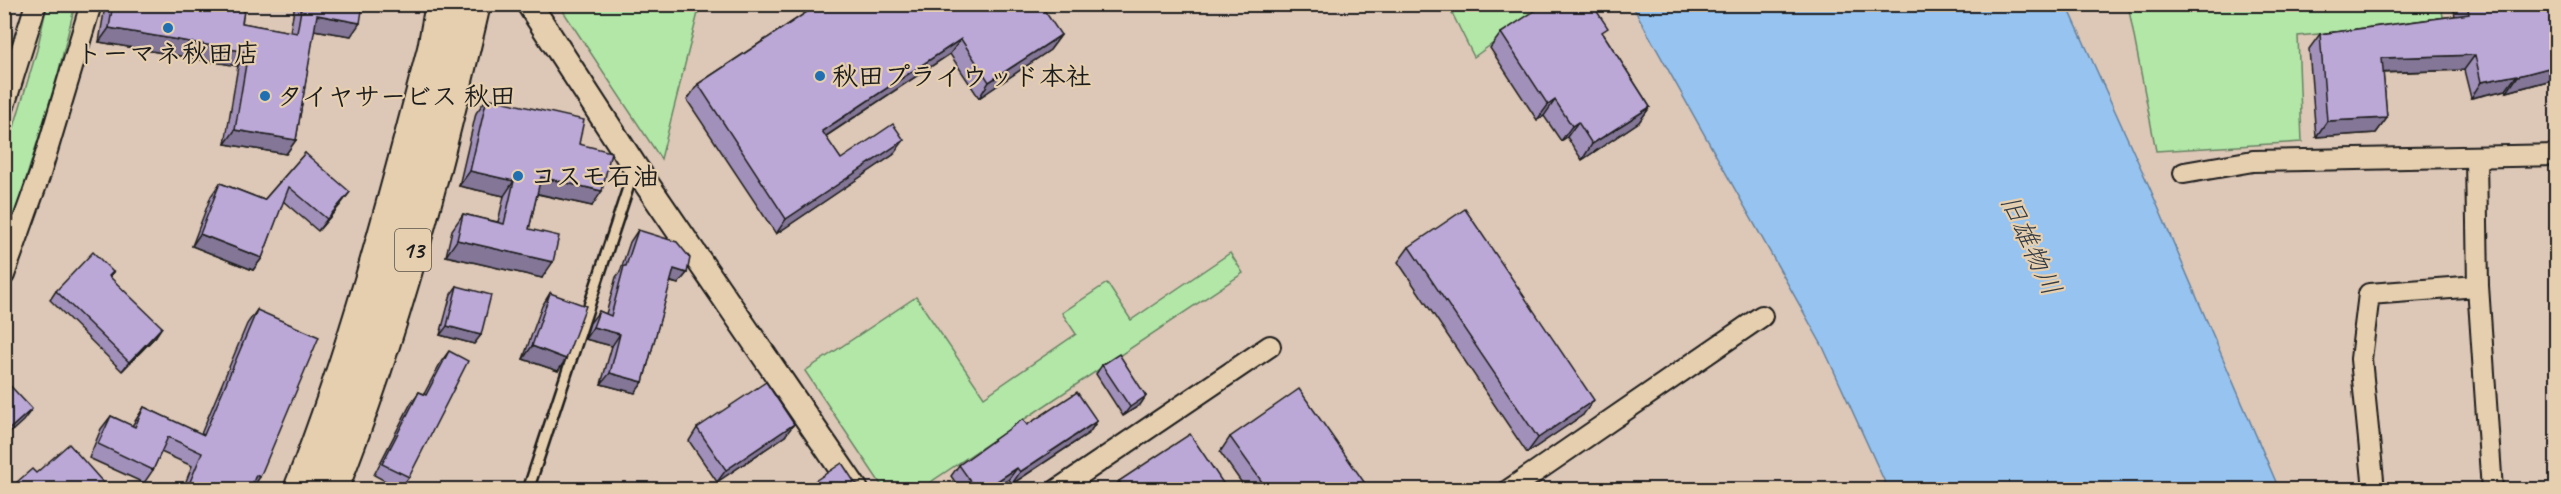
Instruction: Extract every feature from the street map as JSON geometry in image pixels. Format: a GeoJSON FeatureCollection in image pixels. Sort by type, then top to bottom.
{"type":"FeatureCollection","features":[{"type":"Feature","properties":{"kind":"highway","name":"13"},"geometry":{"type":"LineString","coordinates":[[300,489],[323,431],[362,315],[431,60],[442,4]]}},
{"type":"Feature","properties":{"kind":"highway","name":"13"},"geometry":{"type":"LineString","coordinates":[[331,489],[354,431],[408,269],[446,130],[474,4]]}},
{"type":"Feature","properties":{"kind":"street"},"geometry":{"type":"LineString","coordinates":[[4,106],[36,4]]}},
{"type":"Feature","properties":{"kind":"street"},"geometry":{"type":"LineString","coordinates":[[4,275],[44,164],[92,4]]}},
{"type":"Feature","properties":{"kind":"street"},"geometry":{"type":"LineString","coordinates":[[529,4],[635,167],[856,489]]}},
{"type":"Feature","properties":{"kind":"street"},"geometry":{"type":"LineString","coordinates":[[2184,173],[2253,161],[2556,155]]}},
{"type":"Feature","properties":{"kind":"street"},"geometry":{"type":"LineString","coordinates":[[2476,158],[2478,286],[2492,489]]}},
{"type":"Feature","properties":{"kind":"street"},"geometry":{"type":"LineString","coordinates":[[2374,489],[2361,359],[2369,294],[2478,286]]}},
{"type":"Feature","properties":{"kind":"street"},"geometry":{"type":"LineString","coordinates":[[1509,489],[1762,316]]}},
{"type":"Feature","properties":{"kind":"street"},"geometry":{"type":"LineString","coordinates":[[1057,489],[1270,346]]}},
{"type":"Feature","properties":{"kind":"lane"},"geometry":{"type":"LineString","coordinates":[[528,489],[635,167]]}},
{"type":"Feature","properties":{"kind":"green space"},"geometry":{"type":"Polygon","coordinates":[[[47,5],[75,5],[58,74],[5,248],[5,157],[37,50],[47,5]]]}},
{"type":"Feature","properties":{"kind":"green space"},"geometry":{"type":"Polygon","coordinates":[[[559,5],[700,5],[661,159],[559,5]]]}},
{"type":"Feature","properties":{"kind":"green space"},"geometry":{"type":"Polygon","coordinates":[[[1448,5],[1546,5],[1474,57],[1448,5]]]}},
{"type":"Feature","properties":{"kind":"green space"},"geometry":{"type":"Polygon","coordinates":[[[2128,5],[2441,5],[2444,22],[2298,36],[2302,142],[2156,151],[2128,5]]]}},
{"type":"Feature","properties":{"kind":"green space"},"geometry":{"type":"Polygon","coordinates":[[[1230,253],[1243,273],[920,489],[884,489],[805,371],[916,297],[984,397],[1076,334],[1062,313],[1107,283],[1131,320],[1230,253]]]}},
{"type":"Feature","properties":{"kind":"water","name":"旧雄物川"},"geometry":{"type":"Polygon","coordinates":[[[1632,5],[2067,5],[2149,186],[2279,489],[1888,489],[1823,347],[1632,5]]]}},
{"type":"Feature","properties":{"kind":"building"},"geometry":{"type":"Polygon","coordinates":[[[113,4],[245,4],[242,23],[297,33],[302,4],[363,4],[360,23],[317,15],[296,140],[235,130],[248,52],[109,28],[113,4]]]}},
{"type":"Feature","properties":{"kind":"building","name":"秋田プライウッド本社"},"geometry":{"type":"Polygon","coordinates":[[[819,4],[1040,4],[1061,35],[989,82],[961,39],[822,131],[841,159],[893,124],[904,140],[786,219],[698,84],[819,4]]]}},
{"type":"Feature","properties":{"kind":"building"},"geometry":{"type":"Polygon","coordinates":[[[1545,4],[1592,4],[1608,28],[1602,32],[1650,107],[1592,144],[1578,122],[1572,126],[1555,100],[1548,105],[1501,33],[1545,4]]]}},
{"type":"Feature","properties":{"kind":"building"},"geometry":{"type":"Polygon","coordinates":[[[2467,4],[2556,4],[2556,66],[2518,76],[2481,82],[2475,55],[2382,58],[2387,118],[2327,121],[2320,34],[2469,14],[2467,4]]]}},
{"type":"Feature","properties":{"kind":"building"},"geometry":{"type":"Polygon","coordinates":[[[487,98],[584,120],[579,144],[611,152],[602,191],[541,177],[529,229],[559,236],[553,262],[457,240],[463,214],[504,224],[514,181],[470,171],[487,98]]]}},
{"type":"Feature","properties":{"kind":"building"},"geometry":{"type":"Polygon","coordinates":[[[305,153],[350,192],[327,219],[289,187],[262,258],[200,234],[220,183],[264,200],[305,153]]]}},
{"type":"Feature","properties":{"kind":"building"},"geometry":{"type":"Polygon","coordinates":[[[1465,209],[1594,400],[1538,438],[1409,247],[1465,209]]]}},
{"type":"Feature","properties":{"kind":"building"},"geometry":{"type":"Polygon","coordinates":[[[638,230],[677,242],[690,258],[687,273],[674,269],[643,382],[610,373],[620,334],[593,327],[599,311],[611,316],[624,266],[626,266],[638,230]]]}},
{"type":"Feature","properties":{"kind":"building"},"geometry":{"type":"Polygon","coordinates":[[[93,252],[113,272],[109,276],[162,327],[129,362],[56,291],[93,252]]]}},
{"type":"Feature","properties":{"kind":"building"},"geometry":{"type":"Polygon","coordinates":[[[457,286],[491,295],[481,335],[447,326],[457,286]]]}},
{"type":"Feature","properties":{"kind":"building"},"geometry":{"type":"Polygon","coordinates":[[[550,293],[586,306],[566,359],[532,346],[550,293]]]}},
{"type":"Feature","properties":{"kind":"building"},"geometry":{"type":"Polygon","coordinates":[[[257,310],[319,337],[260,477],[256,475],[250,489],[187,489],[202,453],[168,437],[153,470],[98,444],[111,416],[135,427],[144,407],[204,435],[257,310]]]}},
{"type":"Feature","properties":{"kind":"building"},"geometry":{"type":"Polygon","coordinates":[[[449,351],[468,361],[409,477],[382,464],[419,392],[426,395],[449,351]]]}},
{"type":"Feature","properties":{"kind":"building"},"geometry":{"type":"Polygon","coordinates":[[[1119,354],[1146,396],[1130,407],[1102,365],[1119,354]]]}},
{"type":"Feature","properties":{"kind":"building"},"geometry":{"type":"Polygon","coordinates":[[[4,379],[32,409],[4,434],[4,379]]]}},
{"type":"Feature","properties":{"kind":"building"},"geometry":{"type":"Polygon","coordinates":[[[766,382],[794,424],[726,470],[697,428],[766,382]]]}},
{"type":"Feature","properties":{"kind":"building"},"geometry":{"type":"Polygon","coordinates":[[[1299,389],[1369,489],[1267,489],[1230,437],[1299,389]]]}},
{"type":"Feature","properties":{"kind":"building"},"geometry":{"type":"Polygon","coordinates":[[[1077,392],[1097,421],[1020,472],[1017,468],[985,489],[976,489],[959,465],[1023,419],[1027,425],[1077,392]]]}},
{"type":"Feature","properties":{"kind":"building"},"geometry":{"type":"Polygon","coordinates":[[[1190,434],[1227,489],[1124,489],[1119,481],[1190,434]]]}},
{"type":"Feature","properties":{"kind":"building"},"geometry":{"type":"Polygon","coordinates":[[[69,444],[109,489],[9,489],[32,469],[36,473],[69,444]]]}},
{"type":"Feature","properties":{"kind":"building"},"geometry":{"type":"Polygon","coordinates":[[[842,463],[855,483],[867,489],[803,489],[842,463]]]}},
{"type":"Feature","properties":{"kind":"place","name":"トーマネ秋田店"},"geometry":{"type":"Point","coordinates":[168,28]}},
{"type":"Feature","properties":{"kind":"place","name":"秋田プライウッド本社"},"geometry":{"type":"Point","coordinates":[820,76]}},
{"type":"Feature","properties":{"kind":"place","name":"タイヤサービス 秋田"},"geometry":{"type":"Point","coordinates":[265,96]}},
{"type":"Feature","properties":{"kind":"place","name":"コスモ石油"},"geometry":{"type":"Point","coordinates":[518,176]}}]}
